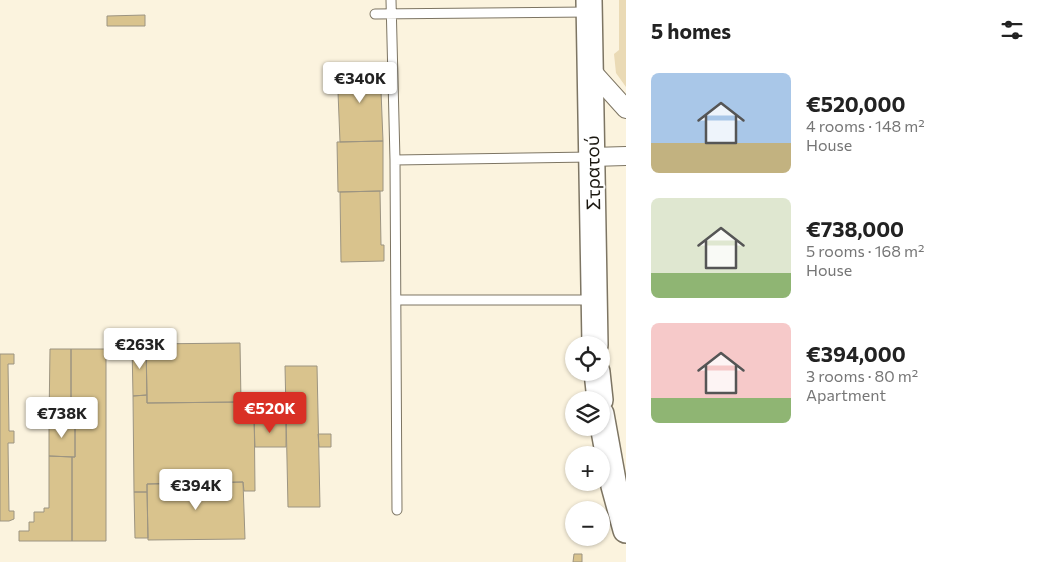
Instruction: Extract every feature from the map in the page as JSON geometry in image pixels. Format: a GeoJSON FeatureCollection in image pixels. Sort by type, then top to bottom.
{"type":"FeatureCollection","features":[{"type":"Feature","properties":{"kind":"main road","name":"Στρατού"},"geometry":{"type":"LineString","coordinates":[[589,6],[594,336]]}},
{"type":"Feature","properties":{"kind":"main road"},"geometry":{"type":"LineString","coordinates":[[605,436],[626,530]]}},
{"type":"Feature","properties":{"kind":"street"},"geometry":{"type":"LineString","coordinates":[[590,69],[626,109]]}},
{"type":"Feature","properties":{"kind":"street"},"geometry":{"type":"LineString","coordinates":[[592,157],[626,156]]}},
{"type":"Feature","properties":{"kind":"lane"},"geometry":{"type":"LineString","coordinates":[[391,0],[395,160],[397,510]]}},
{"type":"Feature","properties":{"kind":"lane"},"geometry":{"type":"LineString","coordinates":[[375,14],[391,15],[589,6]]}},
{"type":"Feature","properties":{"kind":"lane"},"geometry":{"type":"LineString","coordinates":[[395,160],[592,157]]}},
{"type":"Feature","properties":{"kind":"lane"},"geometry":{"type":"LineString","coordinates":[[396,300],[593,300]]}},
{"type":"Feature","properties":{"kind":"shaded area"},"geometry":{"type":"Polygon","coordinates":[[[619,0],[626,0],[626,87],[616,73],[614,54],[619,50],[619,0]]]}},
{"type":"Feature","properties":{"kind":"building"},"geometry":{"type":"Polygon","coordinates":[[[145,15],[145,26],[107,26],[107,16],[145,15]]]}},
{"type":"Feature","properties":{"kind":"building"},"geometry":{"type":"Polygon","coordinates":[[[380,66],[383,141],[340,142],[337,67],[380,66]]]}},
{"type":"Feature","properties":{"kind":"building"},"geometry":{"type":"Polygon","coordinates":[[[383,141],[383,191],[338,192],[337,142],[383,141]]]}},
{"type":"Feature","properties":{"kind":"building"},"geometry":{"type":"Polygon","coordinates":[[[380,191],[381,245],[384,245],[384,261],[341,262],[340,192],[380,191]]]}},
{"type":"Feature","properties":{"kind":"building"},"geometry":{"type":"Polygon","coordinates":[[[240,343],[241,402],[147,403],[146,344],[240,343]]]}},
{"type":"Feature","properties":{"kind":"building"},"geometry":{"type":"Polygon","coordinates":[[[146,344],[147,395],[133,396],[132,345],[146,344]]]}},
{"type":"Feature","properties":{"kind":"building"},"geometry":{"type":"Polygon","coordinates":[[[50,349],[71,349],[71,421],[49,421],[50,349]]]}},
{"type":"Feature","properties":{"kind":"building"},"geometry":{"type":"Polygon","coordinates":[[[71,349],[106,349],[106,541],[72,541],[72,457],[75,457],[75,421],[71,421],[71,349]]]}},
{"type":"Feature","properties":{"kind":"building"},"geometry":{"type":"Polygon","coordinates":[[[0,354],[14,354],[14,364],[8,364],[9,431],[14,431],[14,443],[8,443],[9,511],[14,511],[14,519],[9,521],[0,521],[0,354]]]}},
{"type":"Feature","properties":{"kind":"building"},"geometry":{"type":"Polygon","coordinates":[[[285,366],[317,366],[320,507],[288,507],[285,366]]]}},
{"type":"Feature","properties":{"kind":"building"},"geometry":{"type":"Polygon","coordinates":[[[241,394],[254,394],[255,491],[244,491],[243,482],[147,484],[147,492],[134,492],[133,396],[147,395],[147,403],[241,402],[241,394]]]}},
{"type":"Feature","properties":{"kind":"building"},"geometry":{"type":"Polygon","coordinates":[[[286,420],[286,447],[255,447],[254,421],[286,420]]]}},
{"type":"Feature","properties":{"kind":"building"},"geometry":{"type":"Polygon","coordinates":[[[49,421],[75,421],[75,457],[49,456],[49,421]]]}},
{"type":"Feature","properties":{"kind":"building"},"geometry":{"type":"Polygon","coordinates":[[[318,434],[331,434],[331,447],[319,447],[318,434]]]}},
{"type":"Feature","properties":{"kind":"building"},"geometry":{"type":"Polygon","coordinates":[[[49,456],[72,457],[72,541],[19,541],[19,531],[29,531],[29,522],[34,522],[34,512],[44,512],[44,508],[49,508],[49,456]]]}},
{"type":"Feature","properties":{"kind":"building"},"geometry":{"type":"Polygon","coordinates":[[[243,482],[245,539],[148,540],[147,484],[243,482]]]}},
{"type":"Feature","properties":{"kind":"building"},"geometry":{"type":"Polygon","coordinates":[[[134,492],[147,492],[148,538],[135,538],[134,492]]]}},
{"type":"Feature","properties":{"kind":"building"},"geometry":{"type":"Polygon","coordinates":[[[574,554],[582,554],[582,562],[573,562],[574,554]]]}}]}
